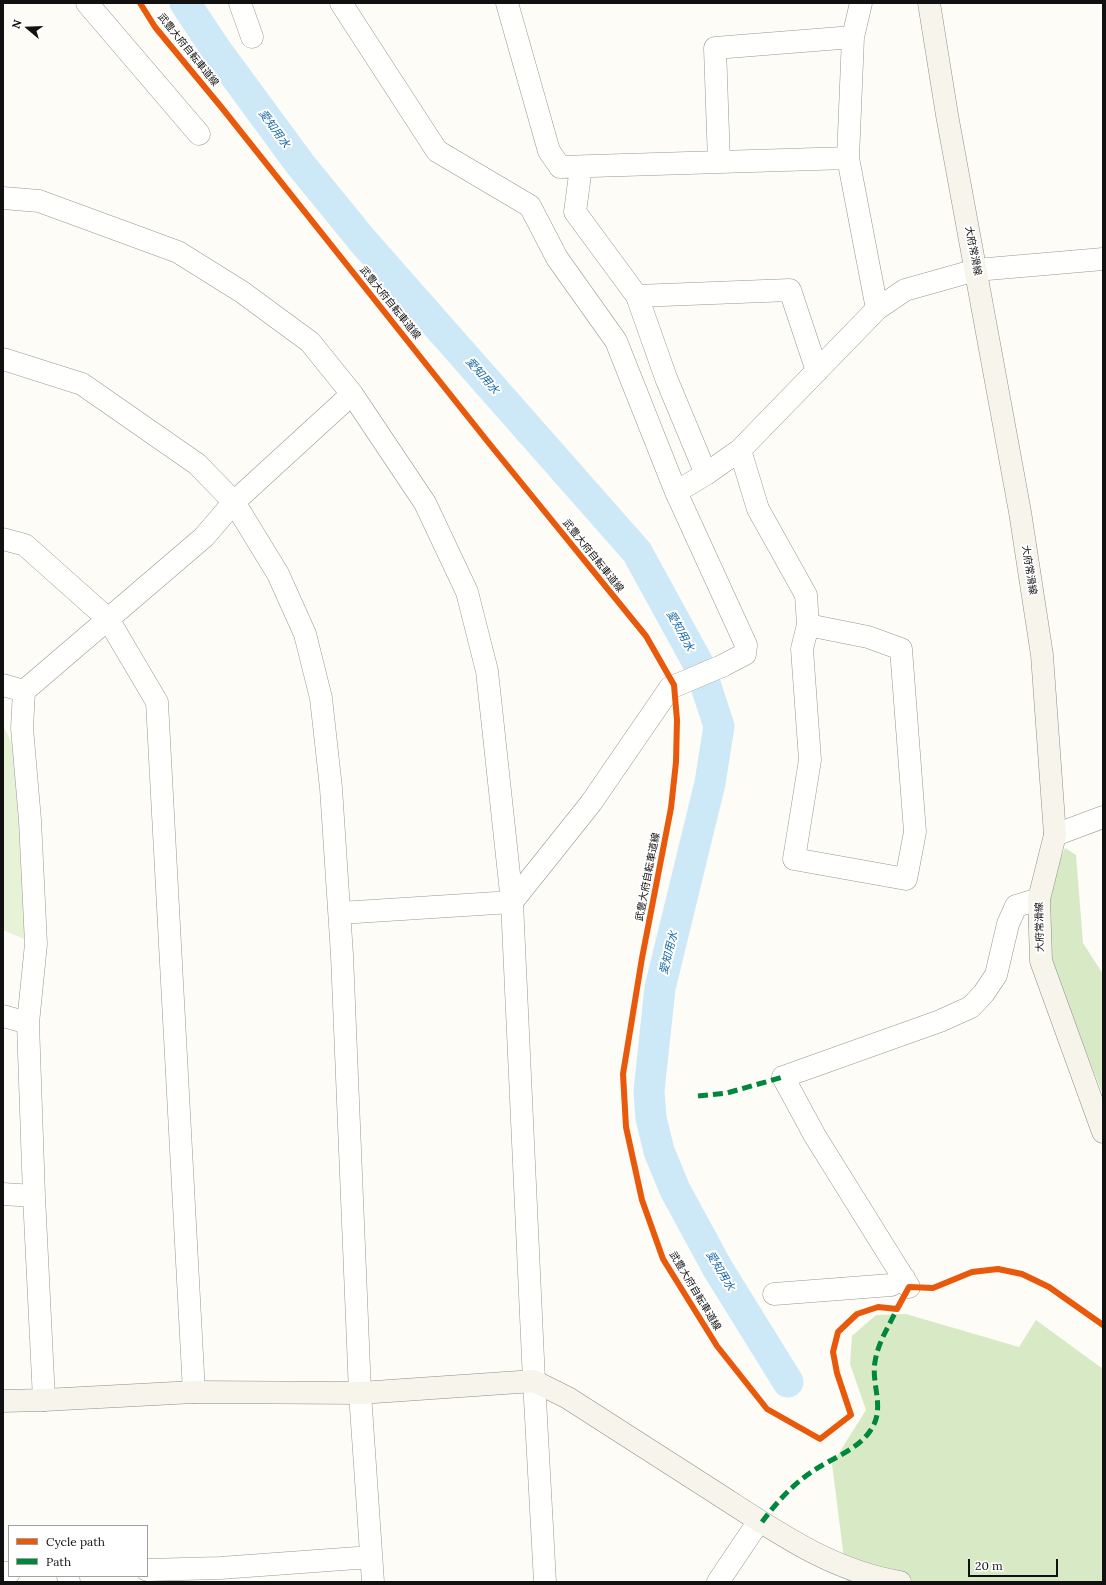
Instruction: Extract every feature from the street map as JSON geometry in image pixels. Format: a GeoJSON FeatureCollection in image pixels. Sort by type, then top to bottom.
{"type":"FeatureCollection","features":[{"type":"Feature","properties":{"kind":"main road","name":"大府常滑線"},"geometry":{"type":"LineString","coordinates":[[929,3],[947,115],[1020,512],[1042,655],[1055,835],[1039,899],[1041,961],[1103,1132]]}},
{"type":"Feature","properties":{"kind":"main road"},"geometry":{"type":"LineString","coordinates":[[3,1401],[194,1392],[360,1393],[534,1381],[568,1398],[759,1521],[810,1551],[851,1569],[900,1582]]}},
{"type":"Feature","properties":{"kind":"street"},"geometry":{"type":"LineString","coordinates":[[87,3],[199,134]]}},
{"type":"Feature","properties":{"kind":"street"},"geometry":{"type":"LineString","coordinates":[[240,3],[252,37]]}},
{"type":"Feature","properties":{"kind":"street"},"geometry":{"type":"LineString","coordinates":[[340,913],[512,902],[591,803],[670,688],[722,666],[745,654],[746,645],[676,492],[616,340],[557,258],[530,206],[437,152],[341,3]]}},
{"type":"Feature","properties":{"kind":"street"},"geometry":{"type":"LineString","coordinates":[[507,3],[549,151],[560,167],[848,158]]}},
{"type":"Feature","properties":{"kind":"street"},"geometry":{"type":"LineString","coordinates":[[862,3],[853,37],[848,158],[877,309]]}},
{"type":"Feature","properties":{"kind":"street"},"geometry":{"type":"LineString","coordinates":[[719,162],[715,48],[853,37]]}},
{"type":"Feature","properties":{"kind":"street"},"geometry":{"type":"LineString","coordinates":[[581,166],[575,212],[637,296],[666,378],[706,474]]}},
{"type":"Feature","properties":{"kind":"street"},"geometry":{"type":"LineString","coordinates":[[3,198],[39,202],[178,252],[242,292],[310,342],[352,394],[425,503],[467,592],[487,671],[512,902],[534,1381],[545,1582]]}},
{"type":"Feature","properties":{"kind":"street"},"geometry":{"type":"LineString","coordinates":[[676,492],[706,474],[740,450],[877,309],[905,290],[976,270],[1103,259]]}},
{"type":"Feature","properties":{"kind":"street"},"geometry":{"type":"LineString","coordinates":[[637,296],[790,290],[817,371]]}},
{"type":"Feature","properties":{"kind":"street"},"geometry":{"type":"LineString","coordinates":[[3,359],[82,384],[197,464],[234,502],[278,574],[305,634],[321,698],[331,788],[340,913],[360,1393],[373,1582]]}},
{"type":"Feature","properties":{"kind":"street"},"geometry":{"type":"LineString","coordinates":[[44,1400],[34,1196],[28,1023],[36,944],[30,820],[22,728],[24,691],[204,536],[234,502],[352,394]]}},
{"type":"Feature","properties":{"kind":"street"},"geometry":{"type":"LineString","coordinates":[[740,450],[758,509],[806,595],[808,625],[802,649],[810,760],[794,858],[906,879],[915,832],[901,649],[868,637],[808,625]]}},
{"type":"Feature","properties":{"kind":"street"},"geometry":{"type":"LineString","coordinates":[[3,539],[25,545],[108,619],[157,702],[194,1392]]}},
{"type":"Feature","properties":{"kind":"street"},"geometry":{"type":"LineString","coordinates":[[3,685],[24,691]]}},
{"type":"Feature","properties":{"kind":"street"},"geometry":{"type":"LineString","coordinates":[[1055,835],[1103,817]]}},
{"type":"Feature","properties":{"kind":"street"},"geometry":{"type":"LineString","coordinates":[[774,1294],[891,1285],[907,1282],[815,1136],[782,1077],[940,1021],[970,1007],[984,993],[996,975],[1008,924],[1016,906],[1039,899]]}},
{"type":"Feature","properties":{"kind":"street"},"geometry":{"type":"LineString","coordinates":[[3,1016],[28,1023]]}},
{"type":"Feature","properties":{"kind":"street"},"geometry":{"type":"LineString","coordinates":[[3,1194],[34,1196]]}},
{"type":"Feature","properties":{"kind":"street"},"geometry":{"type":"LineString","coordinates":[[718,1582],[759,1521]]}},
{"type":"Feature","properties":{"kind":"street"},"geometry":{"type":"LineString","coordinates":[[148,1570],[221,1575],[371,1558]]}},
{"type":"Feature","properties":{"kind":"path"},"geometry":{"type":"LineString","coordinates":[[907,1282],[933,1288],[972,1272],[998,1269],[1022,1274],[1049,1287],[1103,1325]]}},
{"type":"Feature","properties":{"kind":"green space"},"geometry":{"type":"Polygon","coordinates":[[[3,725],[26,771],[36,944],[3,930],[3,725]]]}},
{"type":"Feature","properties":{"kind":"green space"},"geometry":{"type":"Polygon","coordinates":[[[1065,848],[1076,855],[1083,943],[1103,974],[1103,1095],[1049,958],[1047,891],[1065,848]]]}},
{"type":"Feature","properties":{"kind":"green space"},"geometry":{"type":"Polygon","coordinates":[[[906,1314],[1019,1347],[1036,1320],[1103,1369],[1103,1582],[847,1582],[832,1464],[866,1410],[850,1364],[852,1336],[876,1315],[906,1314]]]}},
{"type":"Feature","properties":{"kind":"waterway","name":"愛知用水"},"geometry":{"type":"LineString","coordinates":[[185,3],[217,51],[300,164],[362,240],[637,552],[699,665],[719,726],[710,783],[660,988],[649,1091],[651,1118],[659,1151],[675,1190],[718,1269],[788,1382]]}},
{"type":"Feature","properties":{"kind":"marked path"},"geometry":{"type":"LineString","coordinates":[[698,1096],[727,1093],[783,1077]]}},
{"type":"Feature","properties":{"kind":"marked path"},"geometry":{"type":"LineString","coordinates":[[762,1522],[779,1501],[799,1482],[820,1466],[860,1442],[872,1428],[876,1420],[878,1404],[874,1370],[876,1355],[881,1341],[897,1309]]}},
{"type":"Feature","properties":{"kind":"cycle path","name":"武豊大府自転車道線"},"geometry":{"type":"LineString","coordinates":[[140,3],[155,27],[222,108],[488,442],[646,636],[674,685],[677,720],[676,762],[671,808],[642,958],[623,1074],[626,1127],[642,1200],[663,1259],[717,1346],[767,1409],[820,1439],[851,1415],[837,1373],[833,1352],[838,1332],[857,1314],[878,1307],[897,1309],[909,1287],[933,1288],[972,1272],[998,1269],[1022,1274],[1049,1287],[1103,1325]]}}]}
